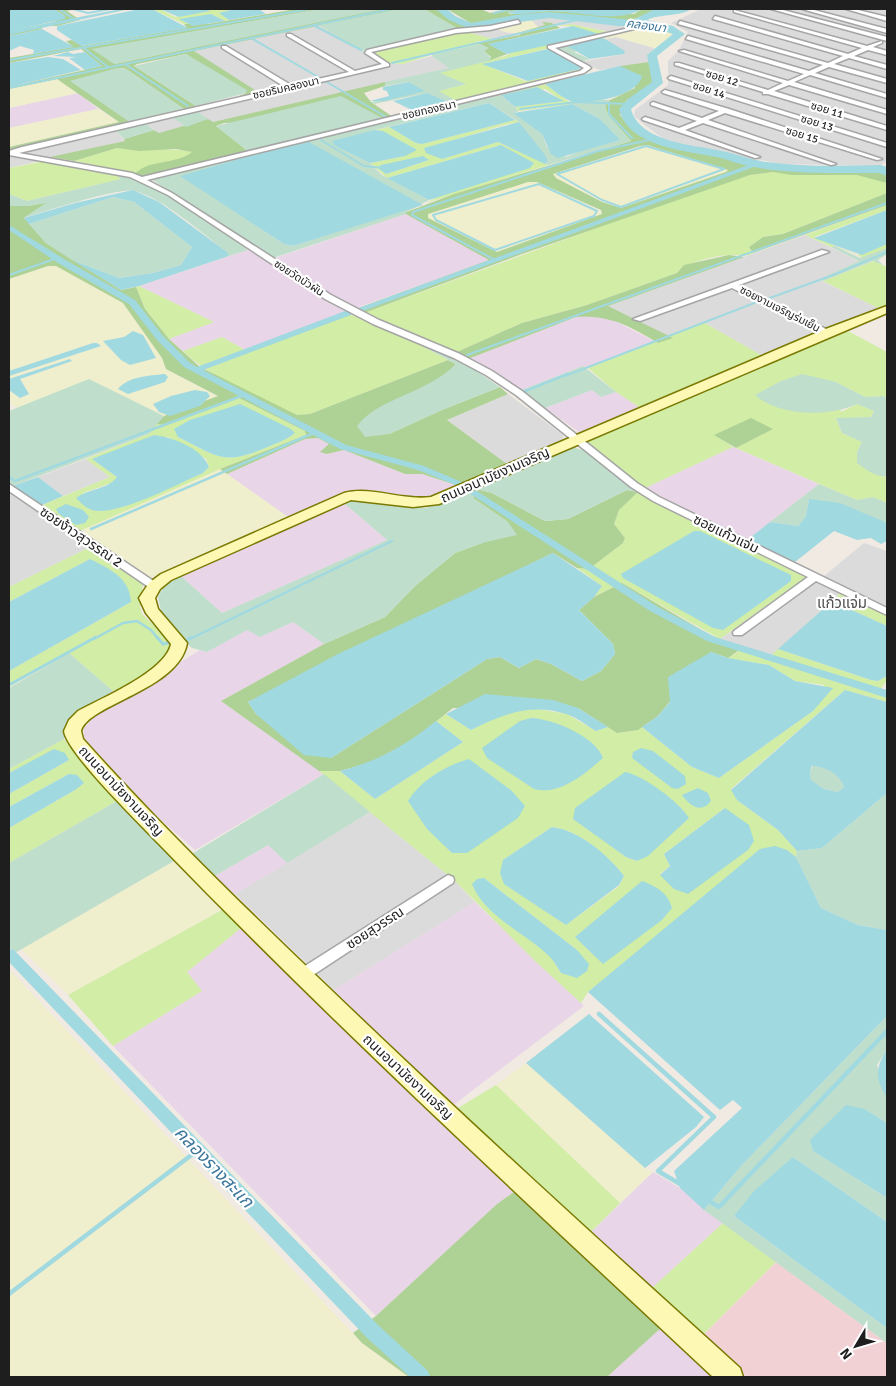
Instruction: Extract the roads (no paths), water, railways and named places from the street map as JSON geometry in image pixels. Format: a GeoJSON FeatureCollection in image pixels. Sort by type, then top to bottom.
{"type":"FeatureCollection","features":[{"type":"Feature","properties":{"kind":"street"},"geometry":{"type":"LineString","coordinates":[[774,9],[885,40]]}},
{"type":"Feature","properties":{"kind":"street"},"geometry":{"type":"LineString","coordinates":[[806,9],[887,31]]}},
{"type":"Feature","properties":{"kind":"street"},"geometry":{"type":"LineString","coordinates":[[832,16],[849,9],[887,19]]}},
{"type":"Feature","properties":{"kind":"street"},"geometry":{"type":"LineString","coordinates":[[736,11],[887,53]]}},
{"type":"Feature","properties":{"kind":"street"},"geometry":{"type":"LineString","coordinates":[[715,18],[887,67]]}},
{"type":"Feature","properties":{"kind":"street","name":"ซอยริมคลองนา"},"geometry":{"type":"LineString","coordinates":[[10,154],[22,149],[387,64],[367,52],[369,50],[456,31],[490,28],[518,22]]}},
{"type":"Feature","properties":{"kind":"street"},"geometry":{"type":"LineString","coordinates":[[680,23],[887,81]]}},
{"type":"Feature","properties":{"kind":"street","name":"ซอยทองธนา"},"geometry":{"type":"LineString","coordinates":[[143,179],[582,72],[588,68],[550,47],[632,28]]}},
{"type":"Feature","properties":{"kind":"street"},"geometry":{"type":"LineString","coordinates":[[289,35],[353,72]]}},
{"type":"Feature","properties":{"kind":"street"},"geometry":{"type":"LineString","coordinates":[[688,38],[887,96]]}},
{"type":"Feature","properties":{"kind":"street"},"geometry":{"type":"LineString","coordinates":[[678,131],[885,40]]}},
{"type":"Feature","properties":{"kind":"street"},"geometry":{"type":"LineString","coordinates":[[224,48],[290,87]]}},
{"type":"Feature","properties":{"kind":"street"},"geometry":{"type":"LineString","coordinates":[[682,51],[887,112]]}},
{"type":"Feature","properties":{"kind":"street","name":"ซอย 12"},"geometry":{"type":"LineString","coordinates":[[676,64],[767,92]]}},
{"type":"Feature","properties":{"kind":"street","name":"ซอย 14"},"geometry":{"type":"LineString","coordinates":[[672,78],[746,101]]}},
{"type":"Feature","properties":{"kind":"street","name":"ซอย 15"},"geometry":{"type":"LineString","coordinates":[[665,92],[879,160]]}},
{"type":"Feature","properties":{"kind":"street","name":"ซอย 11"},"geometry":{"type":"LineString","coordinates":[[767,92],[887,128]]}},
{"type":"Feature","properties":{"kind":"street","name":"ซอย 13"},"geometry":{"type":"LineString","coordinates":[[746,101],[887,145]]}},
{"type":"Feature","properties":{"kind":"street"},"geometry":{"type":"LineString","coordinates":[[652,104],[833,164]]}},
{"type":"Feature","properties":{"kind":"street"},"geometry":{"type":"LineString","coordinates":[[645,119],[756,157]]}},
{"type":"Feature","properties":{"kind":"street","name":"ซอยวัดบัวผัน"},"geometry":{"type":"LineString","coordinates":[[10,154],[123,173],[143,179],[170,194],[328,297],[376,322],[457,356],[489,373],[519,393],[575,439]]}},
{"type":"Feature","properties":{"kind":"street","name":"ซอยงามเจริญร่มเย็น"},"geometry":{"type":"LineString","coordinates":[[637,319],[825,252]]}},
{"type":"Feature","properties":{"kind":"street","name":"ซอยงามเจริญร่มเย็น"},"geometry":{"type":"LineString","coordinates":[[733,285],[827,333]]}},
{"type":"Feature","properties":{"kind":"street","name":"ถนนอนามัยงามเจริญ"},"geometry":{"type":"LineString","coordinates":[[731,1377],[592,1250],[302,975],[122,795],[72,734],[75,722],[84,715],[155,674],[177,655],[179,643],[151,610],[147,598],[154,586],[166,577],[349,496],[380,497],[410,504],[434,501],[575,439],[887,309]]}},
{"type":"Feature","properties":{"kind":"street","name":"ซอยแก้วแจ่ม"},"geometry":{"type":"LineString","coordinates":[[575,439],[656,499],[887,612]]}},
{"type":"Feature","properties":{"kind":"street","name":"ซอยง้าวสุวรรณ 2"},"geometry":{"type":"LineString","coordinates":[[9,487],[154,586]]}},
{"type":"Feature","properties":{"kind":"street"},"geometry":{"type":"LineString","coordinates":[[9,499],[19,494]]}},
{"type":"Feature","properties":{"kind":"street"},"geometry":{"type":"LineString","coordinates":[[738,633],[815,577]]}},
{"type":"Feature","properties":{"kind":"street","name":"ซอยสุวรรณ"},"geometry":{"type":"LineString","coordinates":[[302,975],[448,880]]}},
{"type":"Feature","properties":{"kind":"water"},"geometry":{"type":"Polygon","coordinates":[[[9,9],[54,9],[65,16],[65,19],[10,31],[9,9]]]}},
{"type":"Feature","properties":{"kind":"water"},"geometry":{"type":"Polygon","coordinates":[[[140,9],[152,9],[188,28],[81,46],[57,30],[57,26],[140,9]]]}},
{"type":"Feature","properties":{"kind":"water"},"geometry":{"type":"Polygon","coordinates":[[[160,9],[207,9],[210,11],[179,17],[160,9]]]}},
{"type":"Feature","properties":{"kind":"water"},"geometry":{"type":"Polygon","coordinates":[[[235,9],[259,9],[266,14],[229,20],[219,13],[235,9]]]}},
{"type":"Feature","properties":{"kind":"water"},"geometry":{"type":"Polygon","coordinates":[[[522,9],[642,9],[621,16],[597,16],[550,11],[522,14],[507,12],[522,9]]]}},
{"type":"Feature","properties":{"kind":"water"},"geometry":{"type":"Polygon","coordinates":[[[211,14],[225,21],[193,26],[179,19],[211,14]]]}},
{"type":"Feature","properties":{"kind":"water"},"geometry":{"type":"Polygon","coordinates":[[[573,26],[599,34],[507,54],[488,44],[573,26]]]}},
{"type":"Feature","properties":{"kind":"water"},"geometry":{"type":"Polygon","coordinates":[[[42,29],[74,47],[33,54],[34,50],[20,46],[9,51],[9,36],[42,29]]]}},
{"type":"Feature","properties":{"kind":"water"},"geometry":{"type":"Polygon","coordinates":[[[598,38],[605,39],[625,51],[624,54],[590,59],[567,46],[598,38]]]}},
{"type":"Feature","properties":{"kind":"water"},"geometry":{"type":"Polygon","coordinates":[[[548,49],[584,68],[528,81],[482,64],[548,49]]]}},
{"type":"Feature","properties":{"kind":"water"},"geometry":{"type":"Polygon","coordinates":[[[68,52],[73,54],[85,52],[102,66],[85,70],[69,58],[77,57],[53,56],[68,52]]]}},
{"type":"Feature","properties":{"kind":"water"},"geometry":{"type":"Polygon","coordinates":[[[48,57],[63,59],[81,70],[9,87],[9,63],[48,57]]]}},
{"type":"Feature","properties":{"kind":"water"},"geometry":{"type":"Polygon","coordinates":[[[620,66],[642,76],[638,83],[621,94],[598,101],[576,102],[568,100],[545,84],[620,66]]]}},
{"type":"Feature","properties":{"kind":"water"},"geometry":{"type":"Polygon","coordinates":[[[409,82],[425,91],[384,101],[370,101],[389,96],[387,91],[383,90],[383,87],[409,82]]]}},
{"type":"Feature","properties":{"kind":"water"},"geometry":{"type":"Polygon","coordinates":[[[537,87],[564,101],[515,107],[501,95],[537,87]]]}},
{"type":"Feature","properties":{"kind":"water"},"geometry":{"type":"Polygon","coordinates":[[[427,93],[446,101],[412,110],[393,101],[427,93]]]}},
{"type":"Feature","properties":{"kind":"water"},"geometry":{"type":"Polygon","coordinates":[[[489,103],[515,120],[422,144],[416,143],[389,127],[489,103]]]}},
{"type":"Feature","properties":{"kind":"water"},"geometry":{"type":"Polygon","coordinates":[[[572,104],[600,119],[620,140],[558,158],[551,154],[542,134],[513,113],[572,104]]]}},
{"type":"Feature","properties":{"kind":"water"},"geometry":{"type":"Polygon","coordinates":[[[519,122],[545,155],[548,161],[545,164],[498,142],[442,159],[426,153],[424,148],[519,122]]]}},
{"type":"Feature","properties":{"kind":"water"},"geometry":{"type":"Polygon","coordinates":[[[375,130],[383,131],[417,150],[405,156],[370,163],[335,146],[332,141],[375,130]]]}},
{"type":"Feature","properties":{"kind":"water"},"geometry":{"type":"Polygon","coordinates":[[[309,142],[423,205],[293,246],[284,244],[180,176],[253,155],[309,142]]]}},
{"type":"Feature","properties":{"kind":"water"},"geometry":{"type":"Polygon","coordinates":[[[501,145],[534,163],[530,168],[429,200],[387,178],[501,145]]]}},
{"type":"Feature","properties":{"kind":"water"},"geometry":{"type":"Polygon","coordinates":[[[423,156],[429,160],[386,174],[378,168],[381,165],[423,156]]]}},
{"type":"Feature","properties":{"kind":"water"},"geometry":{"type":"Polygon","coordinates":[[[133,190],[159,202],[227,252],[229,256],[139,286],[121,290],[72,260],[119,278],[153,273],[181,265],[192,247],[134,202],[113,197],[29,224],[24,218],[75,203],[133,190]]]}},
{"type":"Feature","properties":{"kind":"water"},"geometry":{"type":"Polygon","coordinates":[[[887,210],[887,244],[862,255],[814,238],[887,210]]]}},
{"type":"Feature","properties":{"kind":"water"},"geometry":{"type":"Polygon","coordinates":[[[133,331],[143,335],[156,358],[130,365],[121,360],[103,341],[124,337],[133,331]]]}},
{"type":"Feature","properties":{"kind":"water"},"geometry":{"type":"Polygon","coordinates":[[[93,343],[101,346],[9,376],[9,371],[93,343]]]}},
{"type":"Feature","properties":{"kind":"water"},"geometry":{"type":"Polygon","coordinates":[[[70,359],[72,361],[20,379],[29,394],[20,398],[9,390],[9,379],[70,359]]]}},
{"type":"Feature","properties":{"kind":"water"},"geometry":{"type":"Polygon","coordinates":[[[165,374],[168,377],[165,382],[128,394],[118,389],[133,379],[165,374]]]}},
{"type":"Feature","properties":{"kind":"water"},"geometry":{"type":"Polygon","coordinates":[[[195,390],[207,392],[210,396],[200,406],[170,416],[159,412],[153,404],[171,396],[195,390]]]}},
{"type":"Feature","properties":{"kind":"water"},"geometry":{"type":"Polygon","coordinates":[[[240,404],[291,429],[295,433],[263,449],[237,457],[228,457],[211,453],[178,437],[174,429],[190,420],[240,404]]]}},
{"type":"Feature","properties":{"kind":"water"},"geometry":{"type":"Polygon","coordinates":[[[154,435],[169,438],[193,449],[200,454],[209,467],[203,473],[164,491],[117,509],[92,510],[76,498],[104,487],[117,477],[92,459],[154,435]]]}},
{"type":"Feature","properties":{"kind":"water"},"geometry":{"type":"Polygon","coordinates":[[[38,477],[63,496],[42,505],[13,486],[38,477]]]}},
{"type":"Feature","properties":{"kind":"water"},"geometry":{"type":"Polygon","coordinates":[[[809,499],[840,503],[885,522],[887,525],[887,541],[881,544],[871,538],[857,540],[834,531],[795,562],[747,540],[770,522],[798,526],[806,516],[809,499]]]}},
{"type":"Feature","properties":{"kind":"water"},"geometry":{"type":"Polygon","coordinates":[[[66,504],[83,510],[89,517],[85,523],[76,525],[59,514],[56,509],[66,504]]]}},
{"type":"Feature","properties":{"kind":"water"},"geometry":{"type":"Polygon","coordinates":[[[694,531],[700,531],[791,575],[791,581],[723,630],[713,628],[623,578],[621,574],[694,531]]]}},
{"type":"Feature","properties":{"kind":"water"},"geometry":{"type":"Polygon","coordinates":[[[553,553],[602,586],[594,597],[579,610],[613,644],[615,654],[601,671],[582,681],[551,664],[536,659],[519,668],[500,657],[487,659],[331,758],[304,755],[256,714],[248,702],[338,654],[553,553]]]}},
{"type":"Feature","properties":{"kind":"water"},"geometry":{"type":"Polygon","coordinates":[[[90,559],[118,575],[123,580],[130,594],[131,602],[9,671],[9,602],[90,559]]]}},
{"type":"Feature","properties":{"kind":"water"},"geometry":{"type":"Polygon","coordinates":[[[832,601],[887,626],[887,676],[878,681],[871,680],[778,649],[832,601]]]}},
{"type":"Feature","properties":{"kind":"water"},"geometry":{"type":"Polygon","coordinates":[[[711,652],[728,658],[769,665],[795,681],[833,688],[813,711],[719,778],[692,767],[642,727],[658,716],[670,702],[668,677],[711,652]]]}},
{"type":"Feature","properties":{"kind":"water"},"geometry":{"type":"Polygon","coordinates":[[[845,690],[887,702],[887,793],[822,848],[797,851],[778,830],[737,800],[731,790],[845,690]],[[812,766],[810,772],[811,780],[824,789],[838,792],[844,787],[835,774],[827,769],[812,766]]]}},
{"type":"Feature","properties":{"kind":"water"},"geometry":{"type":"Polygon","coordinates":[[[485,694],[553,700],[578,708],[608,727],[596,731],[570,715],[553,711],[529,710],[505,715],[471,730],[446,714],[485,694]]]}},
{"type":"Feature","properties":{"kind":"water"},"geometry":{"type":"Polygon","coordinates":[[[531,718],[561,725],[583,736],[599,750],[603,758],[571,782],[553,789],[534,789],[487,758],[482,748],[520,721],[531,718]]]}},
{"type":"Feature","properties":{"kind":"water"},"geometry":{"type":"Polygon","coordinates":[[[436,721],[463,742],[375,799],[340,771],[391,752],[436,721]]]}},
{"type":"Feature","properties":{"kind":"water"},"geometry":{"type":"Polygon","coordinates":[[[641,748],[653,751],[685,776],[686,784],[678,789],[672,788],[632,758],[633,752],[641,748]]]}},
{"type":"Feature","properties":{"kind":"water"},"geometry":{"type":"Polygon","coordinates":[[[54,749],[65,753],[69,760],[9,794],[9,773],[54,749]]]}},
{"type":"Feature","properties":{"kind":"water"},"geometry":{"type":"Polygon","coordinates":[[[469,759],[512,791],[525,806],[518,818],[467,853],[452,853],[427,829],[408,801],[413,793],[434,775],[469,759]]]}},
{"type":"Feature","properties":{"kind":"water"},"geometry":{"type":"Polygon","coordinates":[[[625,772],[641,778],[660,790],[677,804],[689,818],[648,856],[637,861],[626,857],[573,819],[575,808],[625,772]]]}},
{"type":"Feature","properties":{"kind":"water"},"geometry":{"type":"Polygon","coordinates":[[[69,774],[77,775],[84,783],[9,828],[9,807],[69,774]]]}},
{"type":"Feature","properties":{"kind":"water"},"geometry":{"type":"Polygon","coordinates":[[[698,788],[708,793],[711,801],[700,808],[692,805],[682,795],[698,788]]]}},
{"type":"Feature","properties":{"kind":"water"},"geometry":{"type":"Polygon","coordinates":[[[725,808],[749,825],[754,841],[748,850],[688,894],[674,889],[660,875],[670,866],[664,854],[725,808]]]}},
{"type":"Feature","properties":{"kind":"water"},"geometry":{"type":"Polygon","coordinates":[[[552,827],[583,838],[610,860],[624,876],[619,885],[566,925],[504,884],[500,873],[503,860],[552,827]]]}},
{"type":"Feature","properties":{"kind":"water"},"geometry":{"type":"Polygon","coordinates":[[[775,846],[787,850],[796,857],[821,908],[858,925],[887,930],[887,1016],[741,1166],[704,1210],[680,1188],[674,1171],[742,1108],[733,1100],[720,1110],[588,992],[760,849],[775,846]]]}},
{"type":"Feature","properties":{"kind":"water"},"geometry":{"type":"Polygon","coordinates":[[[484,878],[577,950],[589,964],[587,971],[577,978],[561,973],[540,948],[486,906],[472,884],[477,879],[484,878]]]}},
{"type":"Feature","properties":{"kind":"water"},"geometry":{"type":"Polygon","coordinates":[[[642,881],[661,891],[670,902],[672,908],[662,920],[603,964],[575,937],[642,881]]]}},
{"type":"Feature","properties":{"kind":"water"},"geometry":{"type":"Polygon","coordinates":[[[589,1014],[704,1117],[696,1127],[645,1168],[526,1063],[589,1014]]]}},
{"type":"Feature","properties":{"kind":"water"},"geometry":{"type":"Polygon","coordinates":[[[887,1049],[887,1098],[880,1085],[878,1074],[880,1062],[887,1049]]]}},
{"type":"Feature","properties":{"kind":"water"},"geometry":{"type":"Polygon","coordinates":[[[846,1105],[865,1109],[887,1123],[887,1198],[813,1151],[810,1140],[846,1105]]]}},
{"type":"Feature","properties":{"kind":"water"},"geometry":{"type":"Polygon","coordinates":[[[793,1157],[887,1222],[887,1328],[734,1216],[754,1191],[793,1157]]]}},
{"type":"Feature","properties":{"kind":"waterway"},"geometry":{"type":"LineString","coordinates":[[59,9],[75,20]]}},
{"type":"Feature","properties":{"kind":"waterway"},"geometry":{"type":"LineString","coordinates":[[73,9],[88,13],[110,9]]}},
{"type":"Feature","properties":{"kind":"waterway"},"geometry":{"type":"LineString","coordinates":[[9,33],[127,9]]}},
{"type":"Feature","properties":{"kind":"waterway"},"geometry":{"type":"LineString","coordinates":[[9,60],[310,9]]}},
{"type":"Feature","properties":{"kind":"waterway"},"geometry":{"type":"LineString","coordinates":[[313,25],[392,9]]}},
{"type":"Feature","properties":{"kind":"waterway","name":"คลองนา"},"geometry":{"type":"LineString","coordinates":[[441,9],[452,18],[470,26],[486,25],[515,18],[549,15],[618,23],[649,23],[669,28],[680,34],[652,55],[658,83],[625,109],[630,121],[649,136],[676,147],[720,154],[767,166],[816,169],[881,169],[887,172]]}},
{"type":"Feature","properties":{"kind":"waterway"},"geometry":{"type":"LineString","coordinates":[[494,13],[511,9]]}},
{"type":"Feature","properties":{"kind":"waterway"},"geometry":{"type":"LineString","coordinates":[[637,21],[653,13],[686,9]]}},
{"type":"Feature","properties":{"kind":"waterway"},"geometry":{"type":"LineString","coordinates":[[392,63],[581,19]]}},
{"type":"Feature","properties":{"kind":"waterway"},"geometry":{"type":"LineString","coordinates":[[251,38],[313,25]]}},
{"type":"Feature","properties":{"kind":"waterway"},"geometry":{"type":"LineString","coordinates":[[313,25],[361,50]]}},
{"type":"Feature","properties":{"kind":"waterway"},"geometry":{"type":"LineString","coordinates":[[125,64],[251,38]]}},
{"type":"Feature","properties":{"kind":"waterway"},"geometry":{"type":"LineString","coordinates":[[251,38],[320,78]]}},
{"type":"Feature","properties":{"kind":"waterway"},"geometry":{"type":"LineString","coordinates":[[84,48],[108,67]]}},
{"type":"Feature","properties":{"kind":"waterway"},"geometry":{"type":"LineString","coordinates":[[9,88],[125,64]]}},
{"type":"Feature","properties":{"kind":"waterway"},"geometry":{"type":"LineString","coordinates":[[125,64],[188,106]]}},
{"type":"Feature","properties":{"kind":"waterway"},"geometry":{"type":"LineString","coordinates":[[325,81],[386,117]]}},
{"type":"Feature","properties":{"kind":"waterway"},"geometry":{"type":"LineString","coordinates":[[520,109],[576,102],[609,103]]}},
{"type":"Feature","properties":{"kind":"waterway"},"geometry":{"type":"LineString","coordinates":[[609,103],[628,104]]}},
{"type":"Feature","properties":{"kind":"waterway"},"geometry":{"type":"LineString","coordinates":[[609,103],[609,114],[632,138]]}},
{"type":"Feature","properties":{"kind":"waterway"},"geometry":{"type":"LineString","coordinates":[[493,259],[412,215],[413,212],[598,151],[654,139]]}},
{"type":"Feature","properties":{"kind":"waterway"},"geometry":{"type":"LineString","coordinates":[[321,140],[364,166],[383,168]]}},
{"type":"Feature","properties":{"kind":"waterway"},"geometry":{"type":"LineString","coordinates":[[646,146],[724,169],[621,207],[602,200],[557,174],[646,146]]}},
{"type":"Feature","properties":{"kind":"waterway"},"geometry":{"type":"LineString","coordinates":[[360,309],[757,164]]}},
{"type":"Feature","properties":{"kind":"waterway"},"geometry":{"type":"LineString","coordinates":[[539,184],[597,211],[594,216],[495,250],[436,220],[433,215],[539,184]]}},
{"type":"Feature","properties":{"kind":"waterway"},"geometry":{"type":"LineString","coordinates":[[467,355],[887,203]]}},
{"type":"Feature","properties":{"kind":"waterway"},"geometry":{"type":"LineString","coordinates":[[9,227],[61,261],[132,302],[160,338],[187,365],[196,370]]}},
{"type":"Feature","properties":{"kind":"waterway"},"geometry":{"type":"LineString","coordinates":[[767,299],[836,274],[887,252]]}},
{"type":"Feature","properties":{"kind":"waterway"},"geometry":{"type":"LineString","coordinates":[[9,275],[57,258]]}},
{"type":"Feature","properties":{"kind":"waterway"},"geometry":{"type":"LineString","coordinates":[[565,376],[757,302]]}},
{"type":"Feature","properties":{"kind":"waterway"},"geometry":{"type":"LineString","coordinates":[[196,370],[348,313]]}},
{"type":"Feature","properties":{"kind":"waterway"},"geometry":{"type":"LineString","coordinates":[[196,370],[343,447],[421,468],[461,484]]}},
{"type":"Feature","properties":{"kind":"waterway"},"geometry":{"type":"LineString","coordinates":[[525,391],[568,374]]}},
{"type":"Feature","properties":{"kind":"waterway"},"geometry":{"type":"LineString","coordinates":[[9,477],[15,481],[244,395]]}},
{"type":"Feature","properties":{"kind":"waterway"},"geometry":{"type":"LineString","coordinates":[[91,529],[316,432]]}},
{"type":"Feature","properties":{"kind":"waterway"},"geometry":{"type":"LineString","coordinates":[[472,491],[654,609],[711,639],[887,694]]}},
{"type":"Feature","properties":{"kind":"waterway"},"geometry":{"type":"LineString","coordinates":[[190,639],[392,541]]}},
{"type":"Feature","properties":{"kind":"waterway"},"geometry":{"type":"LineString","coordinates":[[94,639],[123,623],[137,621],[151,630],[158,639]]}},
{"type":"Feature","properties":{"kind":"waterway"},"geometry":{"type":"LineString","coordinates":[[9,685],[96,637]]}},
{"type":"Feature","properties":{"kind":"waterway"},"geometry":{"type":"LineString","coordinates":[[157,637],[163,644],[168,643]]}},
{"type":"Feature","properties":{"kind":"waterway"},"geometry":{"type":"LineString","coordinates":[[185,641],[192,637]]}},
{"type":"Feature","properties":{"kind":"waterway","name":"คลองรางสะแก"},"geometry":{"type":"LineString","coordinates":[[9,954],[372,1331],[422,1377]]}},
{"type":"Feature","properties":{"kind":"waterway"},"geometry":{"type":"LineString","coordinates":[[599,1014],[714,1117],[658,1171],[680,1184]]}},
{"type":"Feature","properties":{"kind":"waterway"},"geometry":{"type":"LineString","coordinates":[[709,1201],[719,1207],[887,1031]]}},
{"type":"Feature","properties":{"kind":"waterway"},"geometry":{"type":"LineString","coordinates":[[9,1294],[198,1150]]}},
{"type":"Feature","properties":{"kind":"district","name":"แก้วแจ่ม"},"geometry":{"type":"Point","coordinates":[842,603]}}]}
